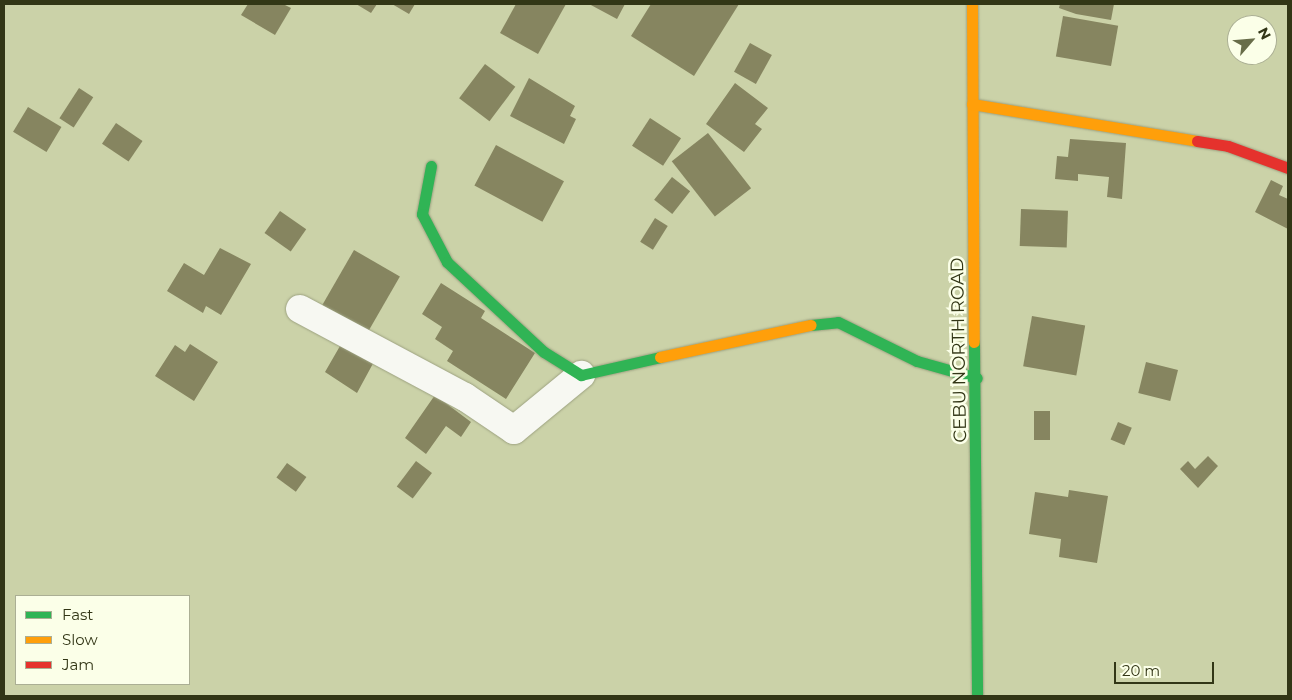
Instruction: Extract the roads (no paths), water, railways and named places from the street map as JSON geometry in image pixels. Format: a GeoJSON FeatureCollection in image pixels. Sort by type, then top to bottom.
{"type":"FeatureCollection","features":[{"type":"Feature","properties":{"kind":"main road","name":"CEBU NORTH ROAD"},"geometry":{"type":"LineString","coordinates":[[972,4],[977,378],[977,696]]}},
{"type":"Feature","properties":{"kind":"main road"},"geometry":{"type":"LineString","coordinates":[[972,104],[1228,146],[1288,168]]}},
{"type":"Feature","properties":{"kind":"main road"},"geometry":{"type":"LineString","coordinates":[[431,166],[422,214],[447,262],[544,352],[580,375],[795,326],[838,322],[917,361],[977,378]]}},
{"type":"Feature","properties":{"kind":"street"},"geometry":{"type":"LineString","coordinates":[[300,309],[465,397],[514,430],[580,375]]}}]}
